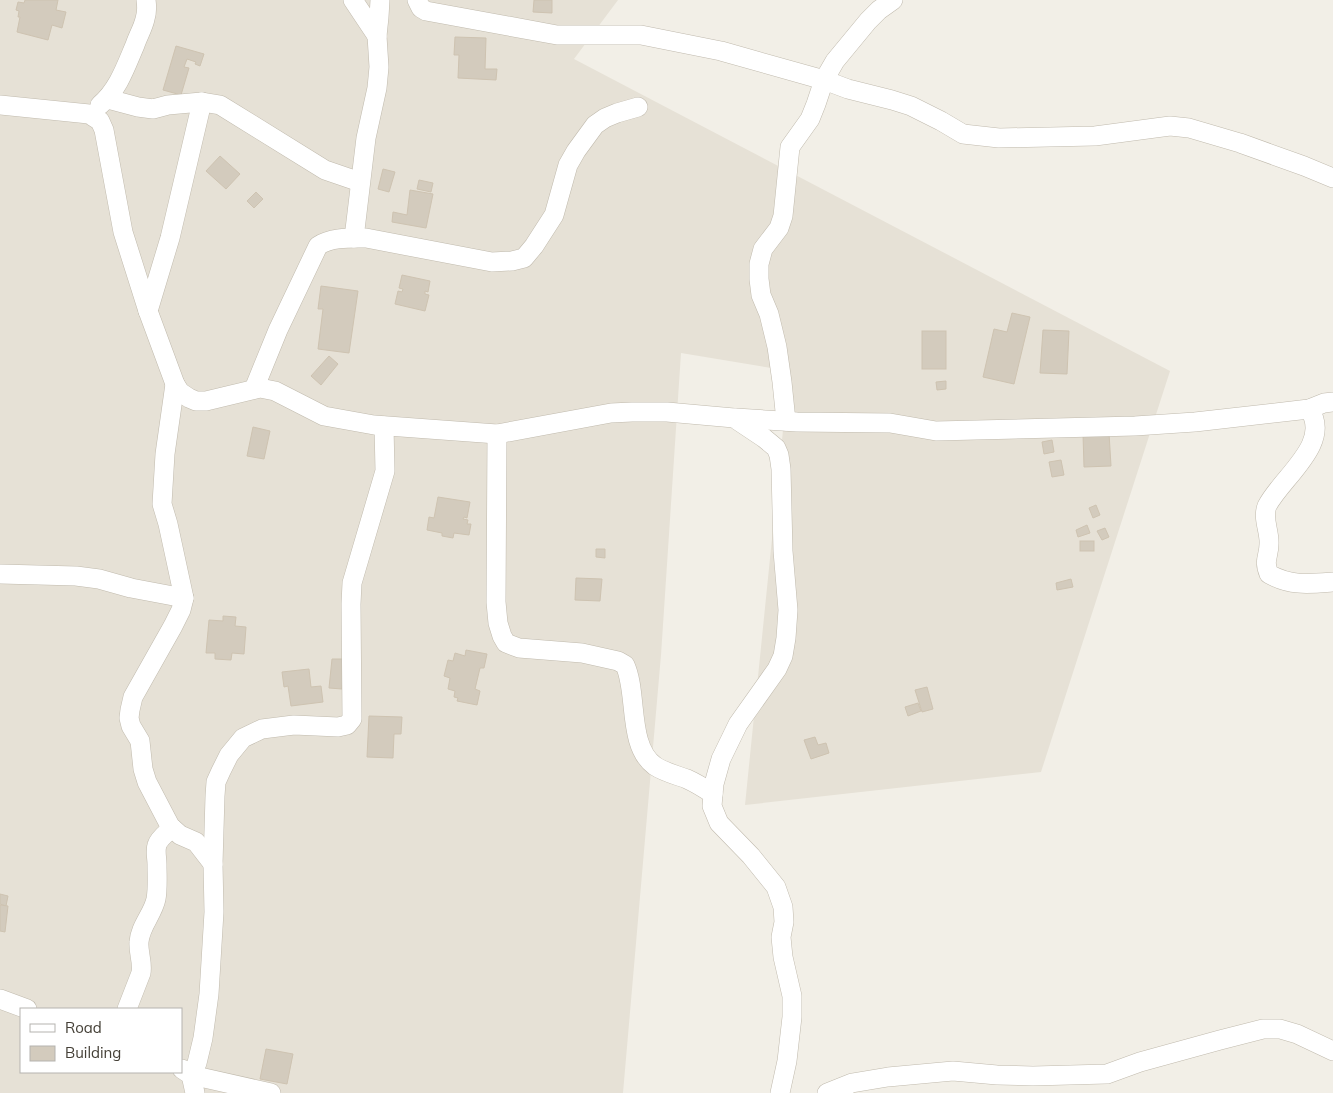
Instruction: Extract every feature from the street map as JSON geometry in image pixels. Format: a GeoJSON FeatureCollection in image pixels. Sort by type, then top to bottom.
{"type":"FeatureCollection","features":[{"type":"Feature","properties":{"kind":"street"},"geometry":{"type":"LineString","coordinates":[[89,114],[108,98],[116,86],[145,20],[146,0]]}},
{"type":"Feature","properties":{"kind":"street"},"geometry":{"type":"LineString","coordinates":[[353,0],[377,36]]}},
{"type":"Feature","properties":{"kind":"street"},"geometry":{"type":"LineString","coordinates":[[354,238],[366,138],[377,88],[379,67],[377,36],[380,0]]}},
{"type":"Feature","properties":{"kind":"street"},"geometry":{"type":"LineString","coordinates":[[417,0],[421,8],[426,12],[556,36],[641,35],[720,51],[911,106],[963,134],[999,138],[1095,136],[1170,126],[1189,128],[1240,143],[1333,178]]}},
{"type":"Feature","properties":{"kind":"street"},"geometry":{"type":"LineString","coordinates":[[786,422],[777,348],[769,314],[761,295],[759,264],[763,249],[779,228],[783,216],[790,148],[810,119],[824,80],[835,61],[868,21],[878,10],[893,0]]}},
{"type":"Feature","properties":{"kind":"street"},"geometry":{"type":"LineString","coordinates":[[108,98],[138,107],[153,109],[168,105],[202,102],[220,105],[325,170],[360,182]]}},
{"type":"Feature","properties":{"kind":"street"},"geometry":{"type":"LineString","coordinates":[[148,311],[170,238],[202,102]]}},
{"type":"Feature","properties":{"kind":"street"},"geometry":{"type":"LineString","coordinates":[[0,105],[89,114],[100,121],[104,130],[123,232],[148,311],[175,384],[180,392],[196,401],[206,401],[260,388],[275,392],[324,416],[374,426],[497,434],[632,412],[667,412],[786,422],[890,423],[936,431],[1195,422],[1309,408],[1333,402]]}},
{"type":"Feature","properties":{"kind":"street"},"geometry":{"type":"LineString","coordinates":[[254,389],[278,330],[315,250],[323,242],[348,238],[366,238],[492,262],[524,258],[554,215],[568,165],[595,125],[605,118],[638,107]]}},
{"type":"Feature","properties":{"kind":"street"},"geometry":{"type":"LineString","coordinates":[[175,384],[165,454],[162,504],[184,598],[182,610],[133,697],[129,718],[131,726],[140,741],[143,769],[147,782],[170,826],[180,835],[196,842],[213,864]]}},
{"type":"Feature","properties":{"kind":"street"},"geometry":{"type":"LineString","coordinates":[[1309,408],[1319,418],[1323,430],[1323,443],[1315,455],[1278,492],[1268,505],[1265,513],[1269,545],[1265,566],[1269,574],[1277,579],[1295,584],[1333,582]]}},
{"type":"Feature","properties":{"kind":"street"},"geometry":{"type":"LineString","coordinates":[[734,418],[764,438],[776,448],[779,455],[783,551],[788,610],[783,656],[777,670],[738,724],[721,759],[714,784],[712,806],[719,823],[751,856],[776,887],[783,907],[784,922],[781,937],[783,957],[792,996],[792,1017],[787,1062],[780,1093]]}},
{"type":"Feature","properties":{"kind":"street"},"geometry":{"type":"LineString","coordinates":[[186,1072],[197,1063],[203,1038],[209,994],[214,912],[213,864],[216,782],[229,755],[243,738],[262,729],[294,725],[338,727],[347,725],[352,719],[352,584],[386,471],[384,426]]}},
{"type":"Feature","properties":{"kind":"street"},"geometry":{"type":"LineString","coordinates":[[497,434],[496,602],[498,623],[506,643],[519,648],[582,653],[618,661],[625,665],[631,684],[632,707],[636,728],[642,751],[648,760],[656,767],[698,784],[713,794]]}},
{"type":"Feature","properties":{"kind":"street"},"geometry":{"type":"LineString","coordinates":[[0,574],[76,576],[99,579],[131,588],[184,598]]}},
{"type":"Feature","properties":{"kind":"street"},"geometry":{"type":"LineString","coordinates":[[127,1008],[141,973],[142,967],[138,944],[142,928],[154,906],[156,896],[158,876],[156,852],[158,843],[172,828]]}},
{"type":"Feature","properties":{"kind":"street"},"geometry":{"type":"LineString","coordinates":[[0,999],[24,1008]]}},
{"type":"Feature","properties":{"kind":"street"},"geometry":{"type":"LineString","coordinates":[[828,1093],[852,1083],[888,1077],[952,1071],[1033,1076],[1107,1074],[1140,1062],[1263,1029],[1280,1029],[1333,1051]]}},
{"type":"Feature","properties":{"kind":"street"},"geometry":{"type":"LineString","coordinates":[[186,1072],[196,1093]]}},
{"type":"Feature","properties":{"kind":"street"},"geometry":{"type":"LineString","coordinates":[[186,1072],[271,1093]]}},
{"type":"Feature","properties":{"kind":"shaded area"},"geometry":{"type":"Polygon","coordinates":[[[0,0],[618,0],[574,59],[1170,371],[1041,772],[745,805],[789,371],[681,353],[661,655],[623,1093],[0,1093],[0,0]]]}},
{"type":"Feature","properties":{"kind":"building"},"geometry":{"type":"Polygon","coordinates":[[[25,0],[58,0],[56,10],[66,12],[62,28],[52,25],[48,40],[17,32],[20,17],[18,17],[19,11],[16,10],[18,2],[24,3],[25,0]]]}},
{"type":"Feature","properties":{"kind":"building"},"geometry":{"type":"Polygon","coordinates":[[[534,0],[552,0],[552,13],[533,12],[534,0]]]}},
{"type":"Feature","properties":{"kind":"building"},"geometry":{"type":"Polygon","coordinates":[[[455,37],[486,38],[485,69],[497,69],[496,80],[458,78],[459,55],[454,55],[455,37]]]}},
{"type":"Feature","properties":{"kind":"building"},"geometry":{"type":"Polygon","coordinates":[[[176,46],[204,54],[200,66],[195,64],[196,62],[187,59],[184,67],[189,68],[181,95],[163,90],[176,46]]]}},
{"type":"Feature","properties":{"kind":"building"},"geometry":{"type":"Polygon","coordinates":[[[220,156],[240,174],[226,189],[206,171],[220,156]]]}},
{"type":"Feature","properties":{"kind":"building"},"geometry":{"type":"Polygon","coordinates":[[[383,169],[395,172],[389,192],[378,189],[383,169]]]}},
{"type":"Feature","properties":{"kind":"building"},"geometry":{"type":"Polygon","coordinates":[[[419,180],[433,183],[431,192],[417,189],[419,180]]]}},
{"type":"Feature","properties":{"kind":"building"},"geometry":{"type":"Polygon","coordinates":[[[410,190],[433,194],[426,228],[392,222],[393,212],[407,215],[410,190]]]}},
{"type":"Feature","properties":{"kind":"building"},"geometry":{"type":"Polygon","coordinates":[[[256,192],[263,199],[254,208],[247,201],[256,192]]]}},
{"type":"Feature","properties":{"kind":"building"},"geometry":{"type":"Polygon","coordinates":[[[402,275],[430,281],[428,292],[425,291],[425,294],[429,295],[425,311],[395,304],[398,291],[402,292],[403,289],[399,288],[402,275]]]}},
{"type":"Feature","properties":{"kind":"building"},"geometry":{"type":"Polygon","coordinates":[[[321,286],[358,291],[349,353],[318,349],[323,309],[318,309],[321,286]]]}},
{"type":"Feature","properties":{"kind":"building"},"geometry":{"type":"Polygon","coordinates":[[[1012,313],[1030,317],[1014,384],[983,377],[994,329],[1007,332],[1012,313]]]}},
{"type":"Feature","properties":{"kind":"building"},"geometry":{"type":"Polygon","coordinates":[[[1043,330],[1069,331],[1067,374],[1040,373],[1043,330]]]}},
{"type":"Feature","properties":{"kind":"building"},"geometry":{"type":"Polygon","coordinates":[[[922,331],[946,331],[946,369],[922,369],[922,331]]]}},
{"type":"Feature","properties":{"kind":"building"},"geometry":{"type":"Polygon","coordinates":[[[329,356],[338,364],[321,385],[311,376],[329,356]]]}},
{"type":"Feature","properties":{"kind":"building"},"geometry":{"type":"Polygon","coordinates":[[[946,381],[946,389],[937,390],[936,382],[946,381]]]}},
{"type":"Feature","properties":{"kind":"building"},"geometry":{"type":"Polygon","coordinates":[[[253,427],[270,431],[264,459],[247,456],[253,427]]]}},
{"type":"Feature","properties":{"kind":"building"},"geometry":{"type":"Polygon","coordinates":[[[1109,433],[1111,466],[1084,467],[1083,434],[1109,433]]]}},
{"type":"Feature","properties":{"kind":"building"},"geometry":{"type":"Polygon","coordinates":[[[1052,440],[1054,452],[1044,454],[1042,442],[1052,440]]]}},
{"type":"Feature","properties":{"kind":"building"},"geometry":{"type":"Polygon","coordinates":[[[1061,460],[1064,475],[1052,477],[1049,462],[1061,460]]]}},
{"type":"Feature","properties":{"kind":"building"},"geometry":{"type":"Polygon","coordinates":[[[438,497],[470,502],[467,518],[464,517],[463,519],[468,520],[467,524],[471,524],[469,535],[454,533],[453,538],[442,536],[442,533],[427,530],[429,517],[434,518],[438,497]]]}},
{"type":"Feature","properties":{"kind":"building"},"geometry":{"type":"Polygon","coordinates":[[[1096,505],[1100,515],[1093,518],[1089,508],[1096,505]]]}},
{"type":"Feature","properties":{"kind":"building"},"geometry":{"type":"Polygon","coordinates":[[[1087,525],[1090,533],[1078,537],[1076,530],[1087,525]]]}},
{"type":"Feature","properties":{"kind":"building"},"geometry":{"type":"Polygon","coordinates":[[[1105,528],[1109,537],[1102,540],[1097,531],[1105,528]]]}},
{"type":"Feature","properties":{"kind":"building"},"geometry":{"type":"Polygon","coordinates":[[[1080,541],[1094,541],[1094,551],[1080,551],[1080,541]]]}},
{"type":"Feature","properties":{"kind":"building"},"geometry":{"type":"Polygon","coordinates":[[[596,549],[605,549],[605,558],[596,557],[596,549]]]}},
{"type":"Feature","properties":{"kind":"building"},"geometry":{"type":"Polygon","coordinates":[[[576,578],[602,579],[600,601],[575,600],[576,578]]]}},
{"type":"Feature","properties":{"kind":"building"},"geometry":{"type":"Polygon","coordinates":[[[1071,579],[1073,587],[1057,590],[1056,583],[1071,579]]]}},
{"type":"Feature","properties":{"kind":"building"},"geometry":{"type":"Polygon","coordinates":[[[223,616],[236,617],[235,626],[246,627],[244,654],[232,653],[231,660],[215,659],[215,653],[206,653],[209,620],[223,621],[223,616]]]}},
{"type":"Feature","properties":{"kind":"building"},"geometry":{"type":"Polygon","coordinates":[[[466,650],[487,654],[484,668],[480,668],[475,689],[480,691],[477,705],[457,701],[458,698],[454,697],[455,691],[448,689],[450,678],[444,676],[448,660],[453,661],[455,653],[465,656],[466,650]]]}},
{"type":"Feature","properties":{"kind":"building"},"geometry":{"type":"Polygon","coordinates":[[[332,659],[344,659],[342,689],[329,688],[332,659]]]}},
{"type":"Feature","properties":{"kind":"building"},"geometry":{"type":"Polygon","coordinates":[[[309,669],[311,687],[321,686],[323,702],[291,706],[288,686],[284,687],[282,672],[309,669]]]}},
{"type":"Feature","properties":{"kind":"building"},"geometry":{"type":"Polygon","coordinates":[[[927,687],[933,709],[922,712],[915,690],[927,687]]]}},
{"type":"Feature","properties":{"kind":"building"},"geometry":{"type":"Polygon","coordinates":[[[918,703],[921,711],[908,716],[905,707],[918,703]]]}},
{"type":"Feature","properties":{"kind":"building"},"geometry":{"type":"Polygon","coordinates":[[[369,716],[402,717],[401,734],[394,734],[393,758],[367,757],[369,716]]]}},
{"type":"Feature","properties":{"kind":"building"},"geometry":{"type":"Polygon","coordinates":[[[815,737],[818,745],[826,743],[829,753],[811,759],[804,740],[815,737]]]}},
{"type":"Feature","properties":{"kind":"building"},"geometry":{"type":"Polygon","coordinates":[[[0,894],[8,896],[6,906],[0,904],[0,894]]]}},
{"type":"Feature","properties":{"kind":"building"},"geometry":{"type":"Polygon","coordinates":[[[0,905],[8,906],[5,932],[0,931],[0,905]]]}},
{"type":"Feature","properties":{"kind":"building"},"geometry":{"type":"Polygon","coordinates":[[[266,1049],[293,1054],[287,1084],[260,1079],[266,1049]]]}}]}
